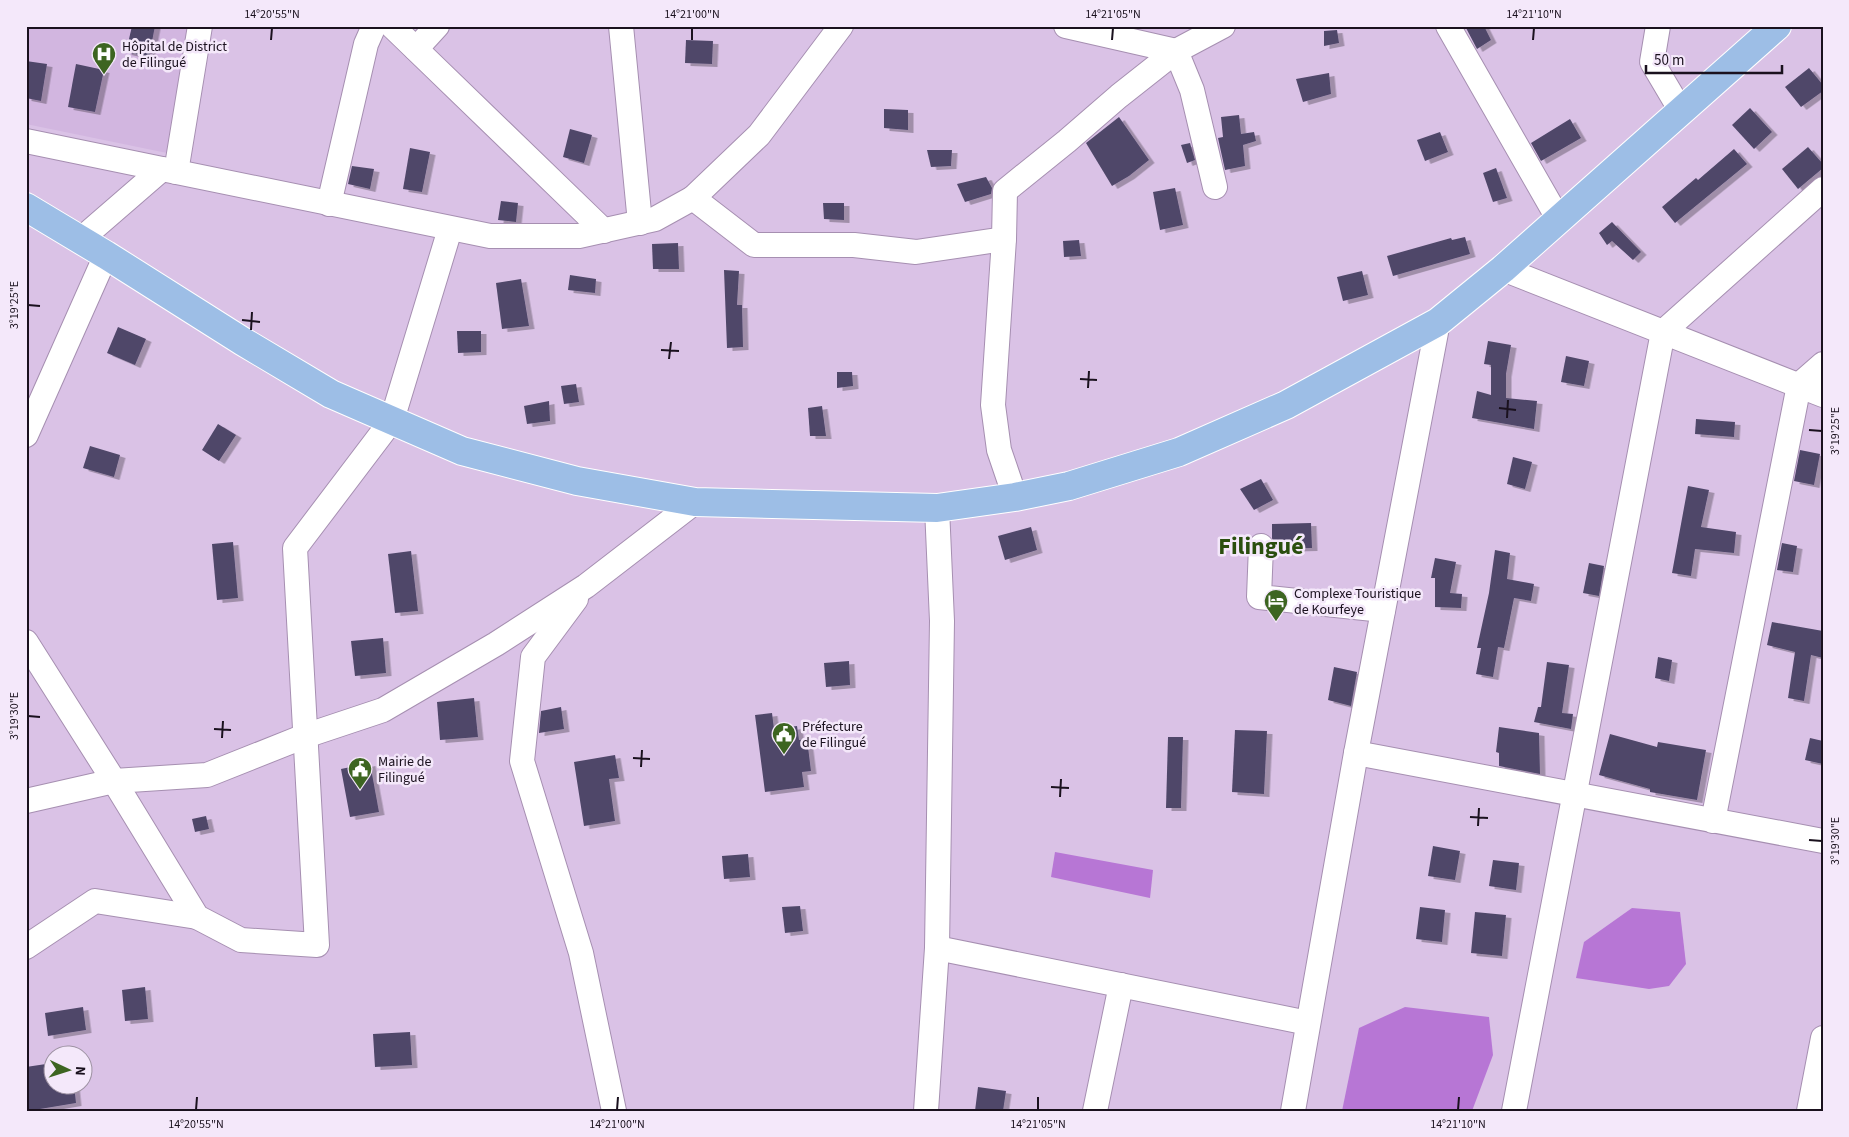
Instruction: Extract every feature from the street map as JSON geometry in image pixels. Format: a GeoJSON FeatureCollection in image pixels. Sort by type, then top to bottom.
{"type":"FeatureCollection","features":[{"type":"Feature","properties":{"kind":"main road"},"geometry":{"type":"LineString","coordinates":[[26,207],[242,341],[332,394],[472,453],[577,481],[695,502],[937,508],[1015,497],[1069,486],[1179,452],[1286,405],[1438,322],[1503,270],[1777,26]]}},
{"type":"Feature","properties":{"kind":"street"},"geometry":{"type":"LineString","coordinates":[[80,240],[169,170],[200,26]]}},
{"type":"Feature","properties":{"kind":"street"},"geometry":{"type":"LineString","coordinates":[[329,204],[366,44],[374,26]]}},
{"type":"Feature","properties":{"kind":"street"},"geometry":{"type":"LineString","coordinates":[[392,26],[604,231]]}},
{"type":"Feature","properties":{"kind":"street"},"geometry":{"type":"LineString","coordinates":[[416,49],[436,26]]}},
{"type":"Feature","properties":{"kind":"street"},"geometry":{"type":"LineString","coordinates":[[621,26],[640,223]]}},
{"type":"Feature","properties":{"kind":"street"},"geometry":{"type":"LineString","coordinates":[[26,141],[490,236],[578,236],[655,219],[693,198],[759,135],[841,26]]}},
{"type":"Feature","properties":{"kind":"street"},"geometry":{"type":"LineString","coordinates":[[1066,26],[1176,51]]}},
{"type":"Feature","properties":{"kind":"street"},"geometry":{"type":"LineString","coordinates":[[1015,497],[999,450],[993,405],[1004,239],[1005,191],[1176,51],[1223,26]]}},
{"type":"Feature","properties":{"kind":"street"},"geometry":{"type":"LineString","coordinates":[[1448,26],[1559,220]]}},
{"type":"Feature","properties":{"kind":"street"},"geometry":{"type":"LineString","coordinates":[[1658,26],[1652,62],[1681,111]]}},
{"type":"Feature","properties":{"kind":"street"},"geometry":{"type":"LineString","coordinates":[[1176,51],[1192,90],[1215,187]]}},
{"type":"Feature","properties":{"kind":"street"},"geometry":{"type":"LineString","coordinates":[[1514,1111],[1663,332],[1823,189]]}},
{"type":"Feature","properties":{"kind":"street"},"geometry":{"type":"LineString","coordinates":[[693,198],[754,244],[854,245],[916,252],[1004,239]]}},
{"type":"Feature","properties":{"kind":"street"},"geometry":{"type":"LineString","coordinates":[[26,946],[94,901],[197,917],[242,940],[316,945],[295,548],[392,420],[450,229]]}},
{"type":"Feature","properties":{"kind":"street"},"geometry":{"type":"LineString","coordinates":[[26,435],[106,255]]}},
{"type":"Feature","properties":{"kind":"street"},"geometry":{"type":"LineString","coordinates":[[1503,270],[1823,394]]}},
{"type":"Feature","properties":{"kind":"street"},"geometry":{"type":"LineString","coordinates":[[1293,1111],[1356,753],[1438,322]]}},
{"type":"Feature","properties":{"kind":"street"},"geometry":{"type":"LineString","coordinates":[[1713,820],[1799,385],[1823,364]]}},
{"type":"Feature","properties":{"kind":"street"},"geometry":{"type":"LineString","coordinates":[[26,801],[114,780],[207,775],[305,736],[383,710],[496,644],[586,586],[695,502]]}},
{"type":"Feature","properties":{"kind":"street"},"geometry":{"type":"LineString","coordinates":[[926,1111],[937,948],[942,621],[937,508]]}},
{"type":"Feature","properties":{"kind":"street"},"geometry":{"type":"LineString","coordinates":[[1261,546],[1260,597],[1383,610]]}},
{"type":"Feature","properties":{"kind":"street"},"geometry":{"type":"LineString","coordinates":[[586,586],[533,657],[522,762],[581,954],[614,1111]]}},
{"type":"Feature","properties":{"kind":"street"},"geometry":{"type":"LineString","coordinates":[[26,642],[114,780],[197,917]]}},
{"type":"Feature","properties":{"kind":"street"},"geometry":{"type":"LineString","coordinates":[[1356,753],[1823,841]]}},
{"type":"Feature","properties":{"kind":"street"},"geometry":{"type":"LineString","coordinates":[[937,948],[1308,1023]]}},
{"type":"Feature","properties":{"kind":"street"},"geometry":{"type":"LineString","coordinates":[[1095,1111],[1121,985]]}},
{"type":"Feature","properties":{"kind":"street"},"geometry":{"type":"LineString","coordinates":[[1809,1111],[1823,1038]]}},
{"type":"Feature","properties":{"kind":"shaded area","name":"Hôpital de District de Filingué"},"geometry":{"type":"Polygon","coordinates":[[[26,26],[192,26],[167,153],[26,124],[26,26]]]}},
{"type":"Feature","properties":{"kind":"shaded area"},"geometry":{"type":"Polygon","coordinates":[[[1055,852],[1153,870],[1150,898],[1051,877],[1055,852]]]}},
{"type":"Feature","properties":{"kind":"shaded area"},"geometry":{"type":"Polygon","coordinates":[[[1632,908],[1680,912],[1686,964],[1669,986],[1649,989],[1576,978],[1584,942],[1632,908]]]}},
{"type":"Feature","properties":{"kind":"shaded area"},"geometry":{"type":"Polygon","coordinates":[[[1405,1007],[1489,1017],[1493,1055],[1472,1111],[1342,1111],[1359,1028],[1405,1007]]]}},
{"type":"Feature","properties":{"kind":"building"},"geometry":{"type":"Polygon","coordinates":[[[132,26],[155,26],[149,57],[126,52],[132,26]]]}},
{"type":"Feature","properties":{"kind":"building"},"geometry":{"type":"Polygon","coordinates":[[[1465,26],[1484,26],[1491,40],[1477,49],[1465,26]]]}},
{"type":"Feature","properties":{"kind":"building"},"geometry":{"type":"Polygon","coordinates":[[[1337,30],[1339,43],[1324,46],[1324,31],[1337,30]]]}},
{"type":"Feature","properties":{"kind":"building"},"geometry":{"type":"Polygon","coordinates":[[[686,40],[713,41],[712,64],[685,63],[686,40]]]}},
{"type":"Feature","properties":{"kind":"building"},"geometry":{"type":"Polygon","coordinates":[[[26,61],[47,64],[41,101],[26,98],[26,61]]]}},
{"type":"Feature","properties":{"kind":"building"},"geometry":{"type":"Polygon","coordinates":[[[76,64],[104,70],[95,112],[68,107],[76,64]]]}},
{"type":"Feature","properties":{"kind":"building"},"geometry":{"type":"Polygon","coordinates":[[[1809,68],[1823,85],[1823,91],[1801,107],[1785,87],[1809,68]]]}},
{"type":"Feature","properties":{"kind":"building"},"geometry":{"type":"Polygon","coordinates":[[[1329,73],[1331,94],[1303,102],[1296,79],[1329,73]]]}},
{"type":"Feature","properties":{"kind":"building"},"geometry":{"type":"Polygon","coordinates":[[[1750,108],[1772,132],[1754,149],[1732,125],[1750,108]]]}},
{"type":"Feature","properties":{"kind":"building"},"geometry":{"type":"Polygon","coordinates":[[[884,109],[908,110],[908,130],[884,128],[884,109]]]}},
{"type":"Feature","properties":{"kind":"building"},"geometry":{"type":"Polygon","coordinates":[[[1239,115],[1241,134],[1254,132],[1256,141],[1243,145],[1245,166],[1225,170],[1218,138],[1223,137],[1221,117],[1239,115]]]}},
{"type":"Feature","properties":{"kind":"building"},"geometry":{"type":"Polygon","coordinates":[[[1119,117],[1149,160],[1129,176],[1112,186],[1086,143],[1119,117]]]}},
{"type":"Feature","properties":{"kind":"building"},"geometry":{"type":"Polygon","coordinates":[[[1570,119],[1581,138],[1541,161],[1531,143],[1570,119]]]}},
{"type":"Feature","properties":{"kind":"building"},"geometry":{"type":"Polygon","coordinates":[[[570,129],[592,135],[584,163],[563,157],[570,129]]]}},
{"type":"Feature","properties":{"kind":"building"},"geometry":{"type":"Polygon","coordinates":[[[1440,132],[1448,152],[1425,161],[1417,140],[1440,132]]]}},
{"type":"Feature","properties":{"kind":"building"},"geometry":{"type":"Polygon","coordinates":[[[1190,143],[1195,160],[1187,163],[1181,145],[1190,143]]]}},
{"type":"Feature","properties":{"kind":"building"},"geometry":{"type":"Polygon","coordinates":[[[1808,147],[1823,164],[1823,168],[1798,189],[1782,169],[1808,147]]]}},
{"type":"Feature","properties":{"kind":"building"},"geometry":{"type":"Polygon","coordinates":[[[410,148],[430,152],[422,192],[403,189],[410,148]]]}},
{"type":"Feature","properties":{"kind":"building"},"geometry":{"type":"Polygon","coordinates":[[[1734,149],[1747,164],[1675,223],[1662,207],[1696,178],[1698,180],[1734,149]]]}},
{"type":"Feature","properties":{"kind":"building"},"geometry":{"type":"Polygon","coordinates":[[[927,150],[952,150],[951,166],[931,167],[927,150]]]}},
{"type":"Feature","properties":{"kind":"building"},"geometry":{"type":"Polygon","coordinates":[[[352,166],[374,169],[370,189],[348,184],[352,166]]]}},
{"type":"Feature","properties":{"kind":"building"},"geometry":{"type":"Polygon","coordinates":[[[1496,168],[1507,198],[1493,202],[1483,173],[1496,168]]]}},
{"type":"Feature","properties":{"kind":"building"},"geometry":{"type":"Polygon","coordinates":[[[986,177],[992,188],[991,194],[965,202],[957,184],[986,177]]]}},
{"type":"Feature","properties":{"kind":"building"},"geometry":{"type":"Polygon","coordinates":[[[1175,188],[1183,225],[1160,230],[1153,192],[1175,188]]]}},
{"type":"Feature","properties":{"kind":"building"},"geometry":{"type":"Polygon","coordinates":[[[501,201],[518,203],[516,222],[498,220],[501,201]]]}},
{"type":"Feature","properties":{"kind":"building"},"geometry":{"type":"Polygon","coordinates":[[[823,203],[844,203],[844,220],[824,219],[823,203]]]}},
{"type":"Feature","properties":{"kind":"building"},"geometry":{"type":"Polygon","coordinates":[[[1612,222],[1641,252],[1633,260],[1612,241],[1607,245],[1599,233],[1612,222]]]}},
{"type":"Feature","properties":{"kind":"building"},"geometry":{"type":"Polygon","coordinates":[[[1465,237],[1470,254],[1393,276],[1387,256],[1451,238],[1452,240],[1465,237]]]}},
{"type":"Feature","properties":{"kind":"building"},"geometry":{"type":"Polygon","coordinates":[[[1079,240],[1081,256],[1064,257],[1063,241],[1079,240]]]}},
{"type":"Feature","properties":{"kind":"building"},"geometry":{"type":"Polygon","coordinates":[[[678,243],[679,269],[653,269],[652,244],[678,243]]]}},
{"type":"Feature","properties":{"kind":"building"},"geometry":{"type":"Polygon","coordinates":[[[724,270],[739,271],[737,305],[742,305],[743,347],[727,348],[724,270]]]}},
{"type":"Feature","properties":{"kind":"building"},"geometry":{"type":"Polygon","coordinates":[[[1362,271],[1368,295],[1343,301],[1337,277],[1362,271]]]}},
{"type":"Feature","properties":{"kind":"building"},"geometry":{"type":"Polygon","coordinates":[[[570,275],[596,279],[595,293],[568,290],[570,275]]]}},
{"type":"Feature","properties":{"kind":"building"},"geometry":{"type":"Polygon","coordinates":[[[521,279],[529,326],[502,329],[496,283],[521,279]]]}},
{"type":"Feature","properties":{"kind":"building"},"geometry":{"type":"Polygon","coordinates":[[[118,327],[146,339],[135,365],[107,353],[118,327]]]}},
{"type":"Feature","properties":{"kind":"building"},"geometry":{"type":"Polygon","coordinates":[[[457,331],[481,331],[481,352],[458,353],[457,331]]]}},
{"type":"Feature","properties":{"kind":"building"},"geometry":{"type":"Polygon","coordinates":[[[1488,341],[1511,345],[1506,374],[1506,398],[1537,401],[1534,429],[1472,418],[1477,391],[1491,395],[1491,365],[1484,364],[1488,341]]]}},
{"type":"Feature","properties":{"kind":"building"},"geometry":{"type":"Polygon","coordinates":[[[1566,356],[1589,361],[1584,386],[1561,382],[1566,356]]]}},
{"type":"Feature","properties":{"kind":"building"},"geometry":{"type":"Polygon","coordinates":[[[837,372],[852,372],[853,386],[837,388],[837,372]]]}},
{"type":"Feature","properties":{"kind":"building"},"geometry":{"type":"Polygon","coordinates":[[[576,384],[579,402],[564,404],[561,386],[576,384]]]}},
{"type":"Feature","properties":{"kind":"building"},"geometry":{"type":"Polygon","coordinates":[[[549,401],[550,421],[527,424],[524,406],[549,401]]]}},
{"type":"Feature","properties":{"kind":"building"},"geometry":{"type":"Polygon","coordinates":[[[822,406],[826,436],[810,436],[808,408],[822,406]]]}},
{"type":"Feature","properties":{"kind":"building"},"geometry":{"type":"Polygon","coordinates":[[[1696,419],[1735,422],[1734,437],[1695,434],[1696,419]]]}},
{"type":"Feature","properties":{"kind":"building"},"geometry":{"type":"Polygon","coordinates":[[[218,424],[236,435],[219,461],[202,450],[218,424]]]}},
{"type":"Feature","properties":{"kind":"building"},"geometry":{"type":"Polygon","coordinates":[[[90,446],[120,455],[114,477],[83,468],[90,446]]]}},
{"type":"Feature","properties":{"kind":"building"},"geometry":{"type":"Polygon","coordinates":[[[1800,450],[1820,454],[1814,485],[1794,481],[1800,450]]]}},
{"type":"Feature","properties":{"kind":"building"},"geometry":{"type":"Polygon","coordinates":[[[1513,457],[1532,462],[1525,489],[1507,484],[1513,457]]]}},
{"type":"Feature","properties":{"kind":"building"},"geometry":{"type":"Polygon","coordinates":[[[1261,479],[1273,500],[1254,510],[1240,489],[1261,479]]]}},
{"type":"Feature","properties":{"kind":"building"},"geometry":{"type":"Polygon","coordinates":[[[1688,486],[1709,490],[1701,527],[1736,532],[1734,553],[1695,549],[1691,576],[1672,573],[1688,486]]]}},
{"type":"Feature","properties":{"kind":"building"},"geometry":{"type":"Polygon","coordinates":[[[1311,523],[1312,548],[1275,549],[1272,538],[1272,524],[1311,523]]]}},
{"type":"Feature","properties":{"kind":"building"},"geometry":{"type":"Polygon","coordinates":[[[1031,527],[1037,550],[1005,560],[998,536],[1031,527]]]}},
{"type":"Feature","properties":{"kind":"building"},"geometry":{"type":"Polygon","coordinates":[[[233,542],[238,598],[217,600],[212,544],[233,542]]]}},
{"type":"Feature","properties":{"kind":"building"},"geometry":{"type":"Polygon","coordinates":[[[1782,543],[1797,546],[1793,572],[1777,570],[1782,543]]]}},
{"type":"Feature","properties":{"kind":"building"},"geometry":{"type":"Polygon","coordinates":[[[1495,550],[1510,553],[1507,579],[1534,584],[1531,601],[1514,598],[1504,648],[1498,647],[1493,677],[1476,674],[1481,648],[1477,648],[1489,593],[1495,550]]]}},
{"type":"Feature","properties":{"kind":"building"},"geometry":{"type":"Polygon","coordinates":[[[411,551],[418,611],[395,613],[388,554],[411,551]]]}},
{"type":"Feature","properties":{"kind":"building"},"geometry":{"type":"Polygon","coordinates":[[[1435,558],[1456,562],[1450,593],[1462,594],[1461,608],[1435,607],[1435,578],[1431,578],[1435,558]]]}},
{"type":"Feature","properties":{"kind":"building"},"geometry":{"type":"Polygon","coordinates":[[[1589,563],[1604,566],[1599,596],[1583,593],[1589,563]]]}},
{"type":"Feature","properties":{"kind":"building"},"geometry":{"type":"Polygon","coordinates":[[[1772,622],[1823,631],[1823,658],[1811,655],[1804,701],[1788,698],[1795,652],[1767,645],[1772,622]]]}},
{"type":"Feature","properties":{"kind":"building"},"geometry":{"type":"Polygon","coordinates":[[[383,638],[386,673],[355,676],[351,641],[383,638]]]}},
{"type":"Feature","properties":{"kind":"building"},"geometry":{"type":"Polygon","coordinates":[[[1658,657],[1672,660],[1669,681],[1655,678],[1658,657]]]}},
{"type":"Feature","properties":{"kind":"building"},"geometry":{"type":"Polygon","coordinates":[[[849,661],[850,685],[826,687],[824,663],[849,661]]]}},
{"type":"Feature","properties":{"kind":"building"},"geometry":{"type":"Polygon","coordinates":[[[1547,662],[1569,665],[1562,713],[1573,714],[1571,729],[1534,722],[1538,707],[1541,707],[1547,662]]]}},
{"type":"Feature","properties":{"kind":"building"},"geometry":{"type":"Polygon","coordinates":[[[1334,667],[1357,672],[1351,706],[1328,700],[1334,667]]]}},
{"type":"Feature","properties":{"kind":"building"},"geometry":{"type":"Polygon","coordinates":[[[474,698],[478,737],[440,740],[437,702],[474,698]]]}},
{"type":"Feature","properties":{"kind":"building"},"geometry":{"type":"Polygon","coordinates":[[[561,707],[564,729],[539,733],[541,711],[561,707]]]}},
{"type":"Feature","properties":{"kind":"building","name":"Préfecture de Filingué"},"geometry":{"type":"Polygon","coordinates":[[[772,713],[774,729],[797,726],[799,740],[807,739],[811,771],[802,772],[804,787],[765,792],[755,715],[772,713]]]}},
{"type":"Feature","properties":{"kind":"building"},"geometry":{"type":"Polygon","coordinates":[[[1499,727],[1539,733],[1540,774],[1499,766],[1499,753],[1496,752],[1499,727]]]}},
{"type":"Feature","properties":{"kind":"building"},"geometry":{"type":"Polygon","coordinates":[[[1235,730],[1267,731],[1264,794],[1232,792],[1235,730]]]}},
{"type":"Feature","properties":{"kind":"building"},"geometry":{"type":"Polygon","coordinates":[[[1610,734],[1657,747],[1658,742],[1706,750],[1697,800],[1650,792],[1650,789],[1599,775],[1610,734]]]}},
{"type":"Feature","properties":{"kind":"building"},"geometry":{"type":"Polygon","coordinates":[[[1168,737],[1183,737],[1181,808],[1166,808],[1168,737]]]}},
{"type":"Feature","properties":{"kind":"building"},"geometry":{"type":"Polygon","coordinates":[[[1810,738],[1823,741],[1823,764],[1805,760],[1810,738]]]}},
{"type":"Feature","properties":{"kind":"building"},"geometry":{"type":"Polygon","coordinates":[[[615,755],[619,778],[609,779],[615,821],[584,826],[574,762],[615,755]]]}},
{"type":"Feature","properties":{"kind":"building","name":"Mairie de Filingué"},"geometry":{"type":"Polygon","coordinates":[[[370,763],[379,812],[350,817],[341,769],[370,763]]]}},
{"type":"Feature","properties":{"kind":"building"},"geometry":{"type":"Polygon","coordinates":[[[206,816],[209,829],[195,832],[192,819],[206,816]]]}},
{"type":"Feature","properties":{"kind":"building"},"geometry":{"type":"Polygon","coordinates":[[[1433,846],[1460,851],[1455,880],[1428,876],[1433,846]]]}},
{"type":"Feature","properties":{"kind":"building"},"geometry":{"type":"Polygon","coordinates":[[[748,854],[750,877],[724,879],[722,856],[748,854]]]}},
{"type":"Feature","properties":{"kind":"building"},"geometry":{"type":"Polygon","coordinates":[[[1493,860],[1519,863],[1516,890],[1489,886],[1493,860]]]}},
{"type":"Feature","properties":{"kind":"building"},"geometry":{"type":"Polygon","coordinates":[[[800,906],[803,931],[785,933],[782,907],[800,906]]]}},
{"type":"Feature","properties":{"kind":"building"},"geometry":{"type":"Polygon","coordinates":[[[1420,907],[1445,910],[1442,942],[1416,939],[1420,907]]]}},
{"type":"Feature","properties":{"kind":"building"},"geometry":{"type":"Polygon","coordinates":[[[1475,912],[1506,915],[1502,956],[1471,953],[1475,912]]]}},
{"type":"Feature","properties":{"kind":"building"},"geometry":{"type":"Polygon","coordinates":[[[145,987],[148,1019],[125,1021],[122,990],[145,987]]]}},
{"type":"Feature","properties":{"kind":"building"},"geometry":{"type":"Polygon","coordinates":[[[83,1007],[86,1030],[48,1036],[45,1013],[83,1007]]]}},
{"type":"Feature","properties":{"kind":"building"},"geometry":{"type":"Polygon","coordinates":[[[410,1032],[412,1065],[375,1067],[373,1034],[410,1032]]]}},
{"type":"Feature","properties":{"kind":"building"},"geometry":{"type":"Polygon","coordinates":[[[42,1065],[42,1094],[75,1094],[76,1103],[28,1111],[26,1067],[42,1065]]]}},
{"type":"Feature","properties":{"kind":"building"},"geometry":{"type":"Polygon","coordinates":[[[978,1087],[1006,1091],[1003,1111],[975,1111],[978,1087]]]}},
{"type":"Feature","properties":{"kind":"place","name":"Hôpital de District de Filingué"},"geometry":{"type":"Point","coordinates":[104,75]}},
{"type":"Feature","properties":{"kind":"place","name":"Complexe Touristique de Kourfeye"},"geometry":{"type":"Point","coordinates":[1276,622]}},
{"type":"Feature","properties":{"kind":"place","name":"Préfecture de Filingué"},"geometry":{"type":"Point","coordinates":[784,755]}},
{"type":"Feature","properties":{"kind":"place","name":"Mairie de Filingué"},"geometry":{"type":"Point","coordinates":[360,790]}},
{"type":"Feature","properties":{"kind":"district","name":"Filingué"},"geometry":{"type":"Point","coordinates":[1261,546]}}]}
